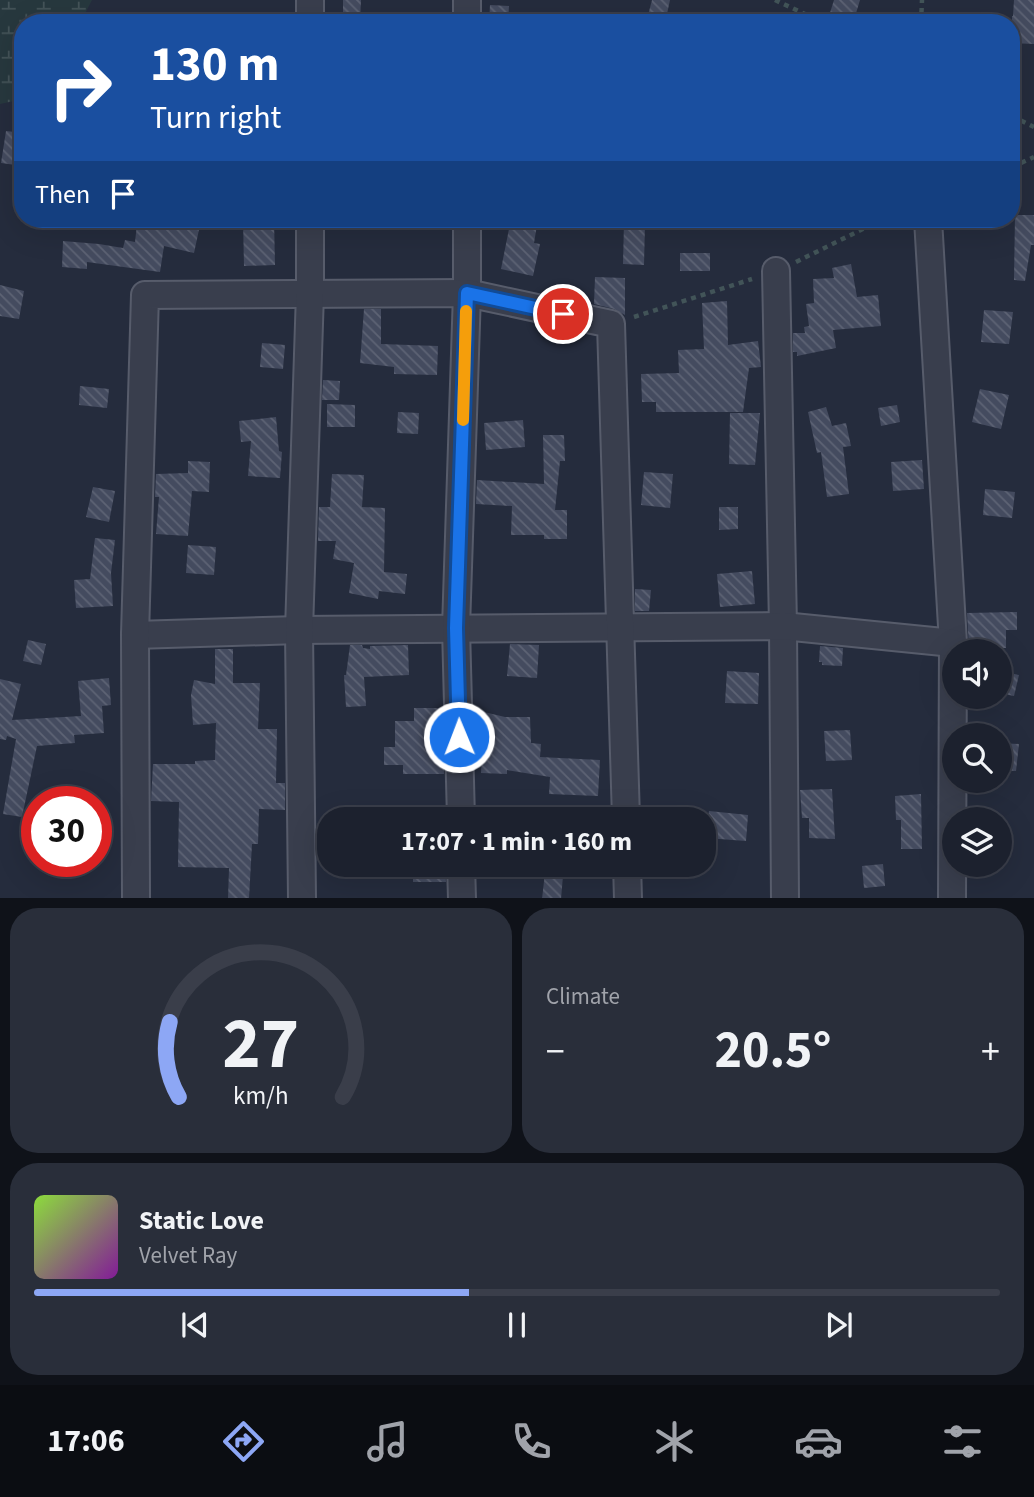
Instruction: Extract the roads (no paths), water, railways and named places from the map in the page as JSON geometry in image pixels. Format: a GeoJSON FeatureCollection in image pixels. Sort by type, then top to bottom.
{"type":"FeatureCollection","features":[{"type":"Feature","properties":{"kind":"street"},"geometry":{"type":"LineString","coordinates":[[302,898],[299,630],[310,228]]}},
{"type":"Feature","properties":{"kind":"street"},"geometry":{"type":"LineString","coordinates":[[461,807],[456,628],[467,228]]}},
{"type":"Feature","properties":{"kind":"street"},"geometry":{"type":"LineString","coordinates":[[929,228],[953,639]]}},
{"type":"Feature","properties":{"kind":"street"},"geometry":{"type":"LineString","coordinates":[[776,271],[785,898]]}},
{"type":"Feature","properties":{"kind":"street"},"geometry":{"type":"LineString","coordinates":[[136,898],[135,635],[145,295],[467,293],[611,324],[625,807]]}},
{"type":"Feature","properties":{"kind":"street"},"geometry":{"type":"LineString","coordinates":[[135,635],[299,630],[783,626],[942,642]]}},
{"type":"Feature","properties":{"kind":"street"},"geometry":{"type":"LineString","coordinates":[[952,898],[953,709]]}},
{"type":"Feature","properties":{"kind":"street"},"geometry":{"type":"LineString","coordinates":[[461,877],[462,898]]}},
{"type":"Feature","properties":{"kind":"street"},"geometry":{"type":"LineString","coordinates":[[627,877],[628,898]]}}]}
